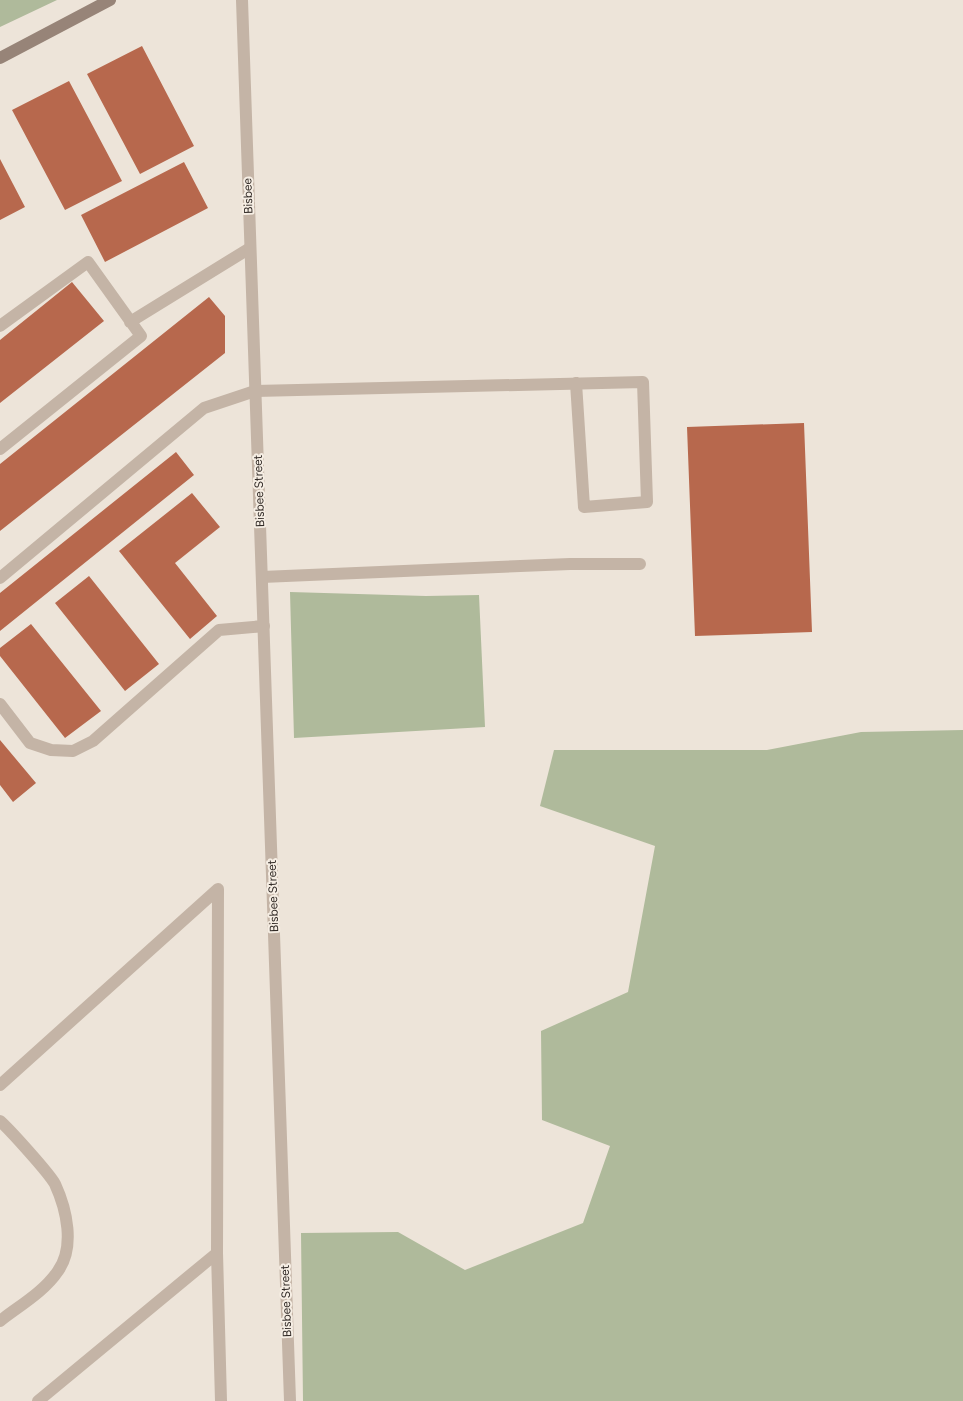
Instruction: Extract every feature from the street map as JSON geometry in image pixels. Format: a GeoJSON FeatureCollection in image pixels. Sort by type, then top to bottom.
{"type":"FeatureCollection","features":[{"type":"Feature","properties":{"kind":"main road"},"geometry":{"type":"LineString","coordinates":[[0,58],[110,0]]}},
{"type":"Feature","properties":{"kind":"street","name":"Bisbee"},"geometry":{"type":"LineString","coordinates":[[242,0],[255,391]]}},
{"type":"Feature","properties":{"kind":"street"},"geometry":{"type":"LineString","coordinates":[[130,322],[250,248]]}},
{"type":"Feature","properties":{"kind":"street"},"geometry":{"type":"LineString","coordinates":[[0,326],[88,262],[141,336],[0,449]]}},
{"type":"Feature","properties":{"kind":"street"},"geometry":{"type":"LineString","coordinates":[[0,578],[204,408],[255,391],[643,382],[647,502],[584,507],[576,384]]}},
{"type":"Feature","properties":{"kind":"street","name":"Bisbee Street"},"geometry":{"type":"LineString","coordinates":[[255,391],[290,1401]]}},
{"type":"Feature","properties":{"kind":"street"},"geometry":{"type":"LineString","coordinates":[[262,577],[570,564],[640,564]]}},
{"type":"Feature","properties":{"kind":"street"},"geometry":{"type":"LineString","coordinates":[[0,704],[30,743],[51,750],[73,751],[93,741],[219,630],[264,626]]}},
{"type":"Feature","properties":{"kind":"street"},"geometry":{"type":"LineString","coordinates":[[0,1085],[218,889],[217,1252],[221,1401]]}},
{"type":"Feature","properties":{"kind":"street"},"geometry":{"type":"LineString","coordinates":[[0,1121],[54,1183],[67,1223],[67,1250],[58,1271],[45,1285],[0,1321]]}},
{"type":"Feature","properties":{"kind":"street"},"geometry":{"type":"LineString","coordinates":[[38,1401],[217,1252]]}},
{"type":"Feature","properties":{"kind":"green space"},"geometry":{"type":"Polygon","coordinates":[[[0,0],[57,0],[0,27],[0,0]]]}},
{"type":"Feature","properties":{"kind":"green space"},"geometry":{"type":"Polygon","coordinates":[[[290,592],[426,596],[479,595],[485,727],[294,738],[290,592]]]}},
{"type":"Feature","properties":{"kind":"green space"},"geometry":{"type":"Polygon","coordinates":[[[963,730],[963,1401],[303,1401],[301,1233],[398,1232],[465,1270],[583,1223],[610,1146],[542,1120],[541,1031],[628,992],[655,846],[540,806],[554,750],[767,750],[861,732],[963,730]]]}},
{"type":"Feature","properties":{"kind":"building"},"geometry":{"type":"Polygon","coordinates":[[[142,46],[194,146],[140,174],[87,74],[142,46]]]}},
{"type":"Feature","properties":{"kind":"building"},"geometry":{"type":"Polygon","coordinates":[[[69,81],[122,181],[65,210],[12,110],[69,81]]]}},
{"type":"Feature","properties":{"kind":"building"},"geometry":{"type":"Polygon","coordinates":[[[0,159],[25,207],[0,220],[0,159]]]}},
{"type":"Feature","properties":{"kind":"building"},"geometry":{"type":"Polygon","coordinates":[[[184,162],[208,208],[105,262],[81,215],[184,162]]]}},
{"type":"Feature","properties":{"kind":"building"},"geometry":{"type":"Polygon","coordinates":[[[72,282],[104,321],[0,403],[0,340],[72,282]]]}},
{"type":"Feature","properties":{"kind":"building"},"geometry":{"type":"Polygon","coordinates":[[[209,297],[225,316],[225,353],[0,531],[0,464],[209,297]]]}},
{"type":"Feature","properties":{"kind":"building"},"geometry":{"type":"Polygon","coordinates":[[[804,423],[812,632],[695,636],[687,427],[804,423]]]}},
{"type":"Feature","properties":{"kind":"building"},"geometry":{"type":"Polygon","coordinates":[[[176,452],[194,475],[0,631],[0,593],[176,452]]]}},
{"type":"Feature","properties":{"kind":"building"},"geometry":{"type":"Polygon","coordinates":[[[192,493],[220,527],[175,563],[217,616],[190,639],[119,551],[192,493]]]}},
{"type":"Feature","properties":{"kind":"building"},"geometry":{"type":"Polygon","coordinates":[[[89,576],[159,664],[125,691],[55,603],[89,576]]]}},
{"type":"Feature","properties":{"kind":"building"},"geometry":{"type":"Polygon","coordinates":[[[31,624],[101,711],[65,738],[0,656],[0,648],[31,624]]]}},
{"type":"Feature","properties":{"kind":"building"},"geometry":{"type":"Polygon","coordinates":[[[0,740],[36,783],[13,802],[0,785],[0,740]]]}}]}
